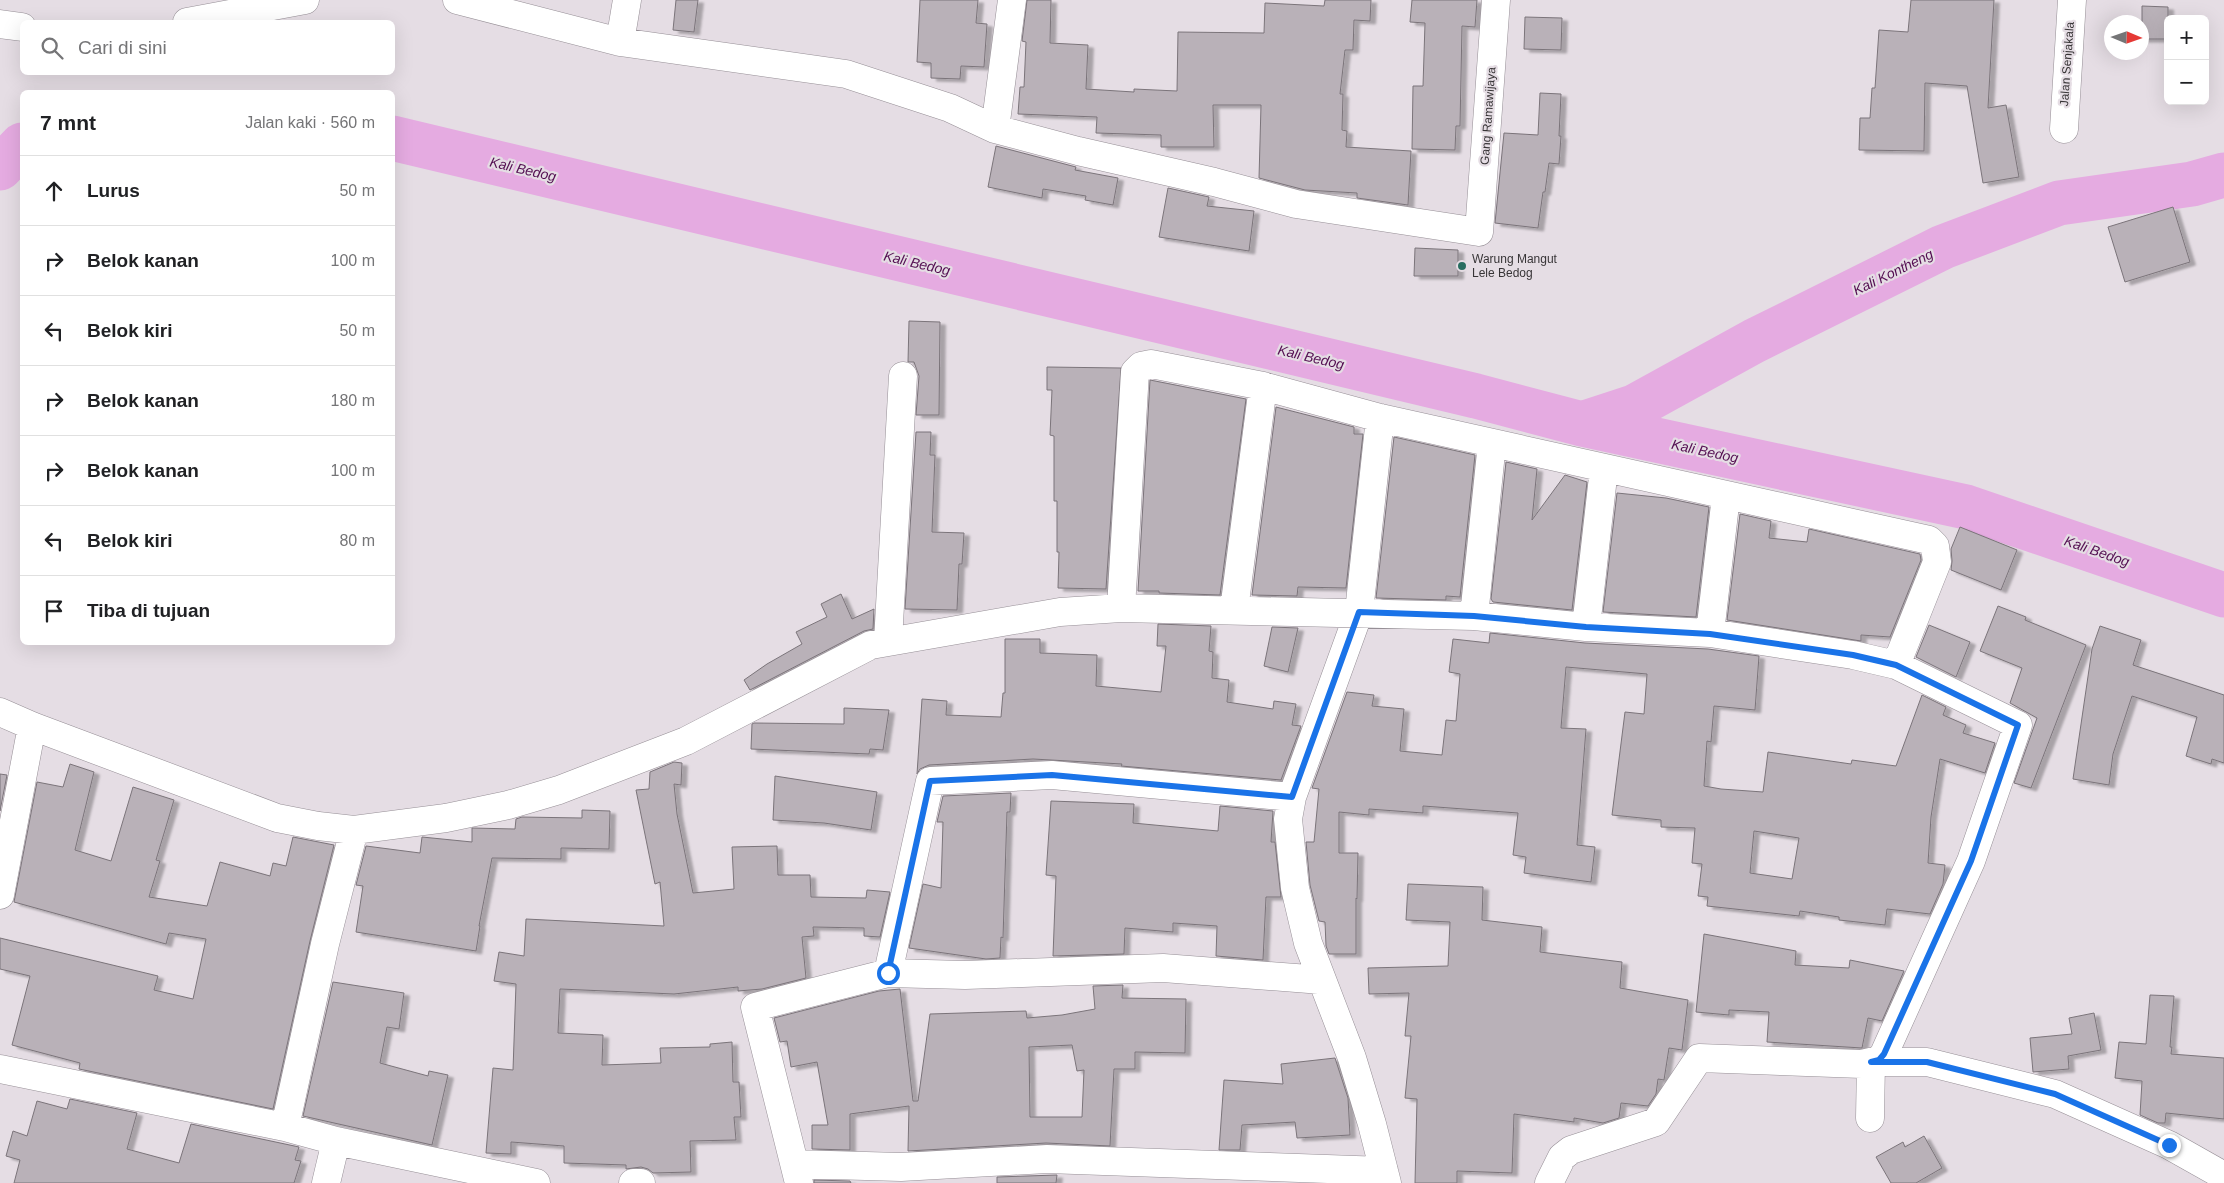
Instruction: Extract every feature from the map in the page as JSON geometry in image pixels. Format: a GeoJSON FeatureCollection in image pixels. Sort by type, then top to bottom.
{"type":"FeatureCollection","features":[{"type":"Feature","properties":{"kind":"street"},"geometry":{"type":"LineString","coordinates":[[198,20],[305,0]]}},
{"type":"Feature","properties":{"kind":"street"},"geometry":{"type":"LineString","coordinates":[[457,0],[620,42],[846,74],[950,108],[995,129],[1012,0]]}},
{"type":"Feature","properties":{"kind":"street"},"geometry":{"type":"LineString","coordinates":[[620,42],[627,0]]}},
{"type":"Feature","properties":{"kind":"street","name":"Gang Ramawijaya"},"geometry":{"type":"LineString","coordinates":[[995,129],[1078,151],[1214,182],[1296,204],[1479,232],[1496,0]]}},
{"type":"Feature","properties":{"kind":"street","name":"Jalan Senjakala"},"geometry":{"type":"LineString","coordinates":[[2064,129],[2072,0]]}},
{"type":"Feature","properties":{"kind":"street"},"geometry":{"type":"LineString","coordinates":[[0,24],[20,28]]}},
{"type":"Feature","properties":{"kind":"street"},"geometry":{"type":"LineString","coordinates":[[1121,608],[1135,372],[1141,366],[1151,364],[1262,386],[1380,418],[1929,540],[1935,546],[1937,562],[1896,665]]}},
{"type":"Feature","properties":{"kind":"street"},"geometry":{"type":"LineString","coordinates":[[888,641],[904,376]]}},
{"type":"Feature","properties":{"kind":"street"},"geometry":{"type":"LineString","coordinates":[[1234,610],[1262,386]]}},
{"type":"Feature","properties":{"kind":"street"},"geometry":{"type":"LineString","coordinates":[[1322,980],[1163,968],[966,975],[888,973],[755,1006],[797,1174],[1047,1159],[1385,1177],[1372,1124],[1352,1058],[1308,943],[1295,888],[1288,819],[1292,797],[1359,612],[1380,418]]}},
{"type":"Feature","properties":{"kind":"street"},"geometry":{"type":"LineString","coordinates":[[1474,616],[1492,443]]}},
{"type":"Feature","properties":{"kind":"street"},"geometry":{"type":"LineString","coordinates":[[1586,627],[1604,468]]}},
{"type":"Feature","properties":{"kind":"street"},"geometry":{"type":"LineString","coordinates":[[1710,634],[1726,496]]}},
{"type":"Feature","properties":{"kind":"street"},"geometry":{"type":"LineString","coordinates":[[0,712],[32,726],[277,818],[318,826],[354,830],[446,818],[508,805],[559,790],[686,741],[871,645],[1060,612],[1121,608],[1474,616],[1586,627],[1710,634],[1853,655],[1896,665],[2018,725],[1971,861],[1884,1054],[1879,1060],[1862,1064],[1699,1058],[1656,1122],[1570,1150],[1562,1157],[1549,1183]]}},
{"type":"Feature","properties":{"kind":"street"},"geometry":{"type":"LineString","coordinates":[[0,895],[32,726]]}},
{"type":"Feature","properties":{"kind":"street"},"geometry":{"type":"LineString","coordinates":[[888,973],[930,781],[1052,775],[1292,797]]}},
{"type":"Feature","properties":{"kind":"street"},"geometry":{"type":"LineString","coordinates":[[285,1127],[325,944],[354,830]]}},
{"type":"Feature","properties":{"kind":"street"},"geometry":{"type":"LineString","coordinates":[[1870,1118],[1871,1062]]}},
{"type":"Feature","properties":{"kind":"street"},"geometry":{"type":"LineString","coordinates":[[1871,1062],[1927,1062],[2055,1094],[2169,1145],[2224,1176]]}},
{"type":"Feature","properties":{"kind":"street"},"geometry":{"type":"LineString","coordinates":[[0,1069],[285,1127],[336,1141],[536,1183]]}},
{"type":"Feature","properties":{"kind":"street"},"geometry":{"type":"LineString","coordinates":[[326,1183],[336,1141]]}},
{"type":"Feature","properties":{"kind":"street"},"geometry":{"type":"LineString","coordinates":[[633,1183],[641,1183]]}},
{"type":"Feature","properties":{"kind":"building"},"geometry":{"type":"Polygon","coordinates":[[[676,0],[698,0],[694,32],[673,30],[676,0]]]}},
{"type":"Feature","properties":{"kind":"building"},"geometry":{"type":"Polygon","coordinates":[[[920,0],[978,0],[976,23],[987,24],[984,67],[961,66],[960,79],[931,78],[931,63],[917,62],[920,0]]]}},
{"type":"Feature","properties":{"kind":"building"},"geometry":{"type":"Polygon","coordinates":[[[1027,0],[1051,0],[1050,43],[1088,45],[1086,89],[1134,92],[1134,89],[1177,91],[1178,32],[1264,33],[1265,3],[1324,6],[1325,0],[1371,0],[1370,21],[1354,20],[1353,50],[1345,50],[1340,94],[1343,94],[1342,130],[1347,131],[1346,147],[1411,151],[1408,205],[1357,198],[1357,193],[1305,190],[1259,178],[1261,105],[1213,105],[1214,147],[1161,147],[1161,135],[1096,133],[1097,117],[1018,114],[1020,87],[1024,87],[1026,42],[1022,41],[1027,0]]]}},
{"type":"Feature","properties":{"kind":"building"},"geometry":{"type":"Polygon","coordinates":[[[1412,0],[1477,0],[1475,27],[1462,26],[1460,126],[1456,126],[1455,150],[1412,149],[1413,86],[1423,86],[1425,23],[1410,22],[1412,0]]]}},
{"type":"Feature","properties":{"kind":"building"},"geometry":{"type":"Polygon","coordinates":[[[1911,0],[1994,0],[1988,108],[2006,105],[2019,177],[1983,183],[1967,86],[1925,83],[1924,151],[1859,150],[1860,118],[1870,118],[1872,88],[1875,88],[1879,30],[1908,32],[1911,0]]]}},
{"type":"Feature","properties":{"kind":"building"},"geometry":{"type":"Polygon","coordinates":[[[2142,6],[2168,7],[2168,15],[2164,15],[2164,39],[2149,39],[2149,15],[2142,15],[2142,6]]]}},
{"type":"Feature","properties":{"kind":"building"},"geometry":{"type":"Polygon","coordinates":[[[1525,17],[1562,18],[1561,50],[1524,49],[1525,17]]]}},
{"type":"Feature","properties":{"kind":"building"},"geometry":{"type":"Polygon","coordinates":[[[1540,93],[1561,94],[1559,136],[1561,136],[1559,164],[1549,163],[1538,228],[1495,223],[1504,133],[1538,135],[1540,93]]]}},
{"type":"Feature","properties":{"kind":"building"},"geometry":{"type":"Polygon","coordinates":[[[996,146],[1076,167],[1075,170],[1118,178],[1113,205],[1085,200],[1086,196],[1043,189],[1042,198],[988,187],[996,146]]]}},
{"type":"Feature","properties":{"kind":"building"},"geometry":{"type":"Polygon","coordinates":[[[1168,188],[1209,197],[1207,206],[1254,211],[1249,251],[1159,237],[1168,188]]]}},
{"type":"Feature","properties":{"kind":"building"},"geometry":{"type":"Polygon","coordinates":[[[2173,207],[2190,262],[2125,282],[2108,227],[2173,207]]]}},
{"type":"Feature","properties":{"kind":"building"},"geometry":{"type":"Polygon","coordinates":[[[1415,248],[1458,250],[1458,276],[1414,276],[1415,248]]]}},
{"type":"Feature","properties":{"kind":"building"},"geometry":{"type":"Polygon","coordinates":[[[909,321],[940,322],[939,415],[916,415],[919,376],[914,362],[908,362],[909,321]]]}},
{"type":"Feature","properties":{"kind":"building"},"geometry":{"type":"Polygon","coordinates":[[[1047,367],[1121,368],[1106,589],[1058,588],[1059,552],[1057,552],[1057,501],[1054,501],[1054,436],[1050,435],[1052,390],[1047,390],[1047,367]]]}},
{"type":"Feature","properties":{"kind":"building"},"geometry":{"type":"Polygon","coordinates":[[[1150,380],[1246,399],[1220,595],[1138,591],[1150,380]]]}},
{"type":"Feature","properties":{"kind":"building"},"geometry":{"type":"Polygon","coordinates":[[[1276,407],[1354,427],[1354,434],[1363,434],[1346,588],[1298,587],[1297,596],[1252,595],[1276,407]]]}},
{"type":"Feature","properties":{"kind":"building"},"geometry":{"type":"Polygon","coordinates":[[[916,432],[931,432],[930,455],[935,455],[932,532],[964,533],[962,564],[959,564],[957,610],[905,609],[916,432]]]}},
{"type":"Feature","properties":{"kind":"building"},"geometry":{"type":"Polygon","coordinates":[[[1394,437],[1475,455],[1460,597],[1446,596],[1446,600],[1376,598],[1394,437]]]}},
{"type":"Feature","properties":{"kind":"building"},"geometry":{"type":"Polygon","coordinates":[[[1506,462],[1537,469],[1532,520],[1565,475],[1587,482],[1572,610],[1493,602],[1491,599],[1506,462]]]}},
{"type":"Feature","properties":{"kind":"building"},"geometry":{"type":"Polygon","coordinates":[[[1617,493],[1666,498],[1709,507],[1696,617],[1603,612],[1617,493]]]}},
{"type":"Feature","properties":{"kind":"building"},"geometry":{"type":"Polygon","coordinates":[[[1740,514],[1771,521],[1769,538],[1807,542],[1809,529],[1920,554],[1921,560],[1890,637],[1861,635],[1861,641],[1727,620],[1740,514]]]}},
{"type":"Feature","properties":{"kind":"building"},"geometry":{"type":"Polygon","coordinates":[[[1960,527],[2017,550],[2001,590],[1951,570],[1951,549],[1960,527]]]}},
{"type":"Feature","properties":{"kind":"building"},"geometry":{"type":"Polygon","coordinates":[[[841,594],[852,619],[874,609],[873,629],[864,631],[750,690],[744,680],[802,644],[796,632],[827,617],[821,604],[841,594]]]}},
{"type":"Feature","properties":{"kind":"building"},"geometry":{"type":"Polygon","coordinates":[[[1998,606],[2026,617],[2025,620],[2086,645],[2031,788],[2014,783],[2037,718],[2010,703],[2022,668],[1980,651],[1998,606]]]}},
{"type":"Feature","properties":{"kind":"building"},"geometry":{"type":"Polygon","coordinates":[[[1158,624],[1211,626],[1209,651],[1213,652],[1212,678],[1229,680],[1227,702],[1273,709],[1274,701],[1296,704],[1292,725],[1301,726],[1281,780],[1121,766],[1122,764],[1033,759],[929,765],[920,769],[917,774],[922,699],[947,701],[946,715],[1001,717],[1003,693],[1005,693],[1005,639],[1040,639],[1040,653],[1097,655],[1096,686],[1161,692],[1166,646],[1157,646],[1158,624]]]}},
{"type":"Feature","properties":{"kind":"building"},"geometry":{"type":"Polygon","coordinates":[[[1929,625],[1970,642],[1956,677],[1916,657],[1929,625]]]}},
{"type":"Feature","properties":{"kind":"building"},"geometry":{"type":"Polygon","coordinates":[[[2100,626],[2141,640],[2133,665],[2224,695],[2224,763],[2212,759],[2211,764],[2186,756],[2197,717],[2132,696],[2113,754],[2109,785],[2073,779],[2092,649],[2100,626]]]}},
{"type":"Feature","properties":{"kind":"building"},"geometry":{"type":"Polygon","coordinates":[[[1272,627],[1298,628],[1288,672],[1264,666],[1272,627]]]}},
{"type":"Feature","properties":{"kind":"building"},"geometry":{"type":"Polygon","coordinates":[[[1490,633],[1585,643],[1708,649],[1759,656],[1755,710],[1714,706],[1711,742],[1707,741],[1704,786],[1721,789],[1763,792],[1768,752],[1851,764],[1852,760],[1896,766],[1922,695],[1946,707],[1943,715],[1966,725],[1963,733],[1995,743],[1985,773],[1940,759],[1931,817],[1928,863],[1945,865],[1943,884],[1930,914],[1887,909],[1885,925],[1839,920],[1839,917],[1800,911],[1799,916],[1707,906],[1708,897],[1698,896],[1702,864],[1692,863],[1695,828],[1661,827],[1661,820],[1612,815],[1625,712],[1644,714],[1647,674],[1566,667],[1561,728],[1586,729],[1577,845],[1595,847],[1591,882],[1524,873],[1526,857],[1513,855],[1518,813],[1423,806],[1423,813],[1369,809],[1369,815],[1339,812],[1339,853],[1358,853],[1356,954],[1329,954],[1326,946],[1325,922],[1319,921],[1310,885],[1306,842],[1314,842],[1319,789],[1312,788],[1347,692],[1374,695],[1372,706],[1404,709],[1400,751],[1442,755],[1446,720],[1456,721],[1460,674],[1449,672],[1453,639],[1489,643],[1490,633]],[[1754,831],[1750,873],[1792,879],[1799,838],[1754,831]]]}},
{"type":"Feature","properties":{"kind":"building"},"geometry":{"type":"Polygon","coordinates":[[[844,708],[889,710],[883,750],[870,749],[869,754],[751,749],[752,724],[754,723],[844,724],[844,708]]]}},
{"type":"Feature","properties":{"kind":"building"},"geometry":{"type":"Polygon","coordinates":[[[674,762],[682,763],[681,785],[674,784],[677,814],[693,893],[734,889],[732,847],[777,846],[778,875],[810,875],[811,897],[866,898],[867,890],[890,892],[880,937],[864,936],[864,928],[813,927],[814,936],[802,937],[806,978],[762,989],[738,991],[738,987],[674,994],[560,989],[558,1033],[603,1035],[602,1065],[661,1063],[660,1048],[710,1047],[710,1044],[732,1042],[733,1082],[739,1082],[741,1117],[734,1117],[736,1140],[690,1141],[691,1172],[653,1173],[641,1167],[626,1169],[626,1165],[564,1163],[564,1146],[511,1142],[511,1154],[486,1153],[493,1068],[513,1070],[516,984],[494,981],[499,952],[524,956],[526,919],[664,926],[660,882],[655,884],[636,790],[649,789],[650,772],[674,762]]]}},
{"type":"Feature","properties":{"kind":"building"},"geometry":{"type":"Polygon","coordinates":[[[70,764],[94,772],[75,850],[111,861],[133,787],[174,800],[156,860],[160,861],[149,897],[207,906],[220,862],[270,876],[273,863],[286,866],[293,837],[334,845],[310,941],[273,1109],[79,1069],[80,1063],[12,1045],[30,976],[0,969],[0,938],[158,976],[154,990],[193,999],[206,939],[169,933],[166,944],[14,902],[37,782],[63,787],[70,764]]]}},
{"type":"Feature","properties":{"kind":"building"},"geometry":{"type":"Polygon","coordinates":[[[0,774],[7,775],[0,811],[0,774]]]}},
{"type":"Feature","properties":{"kind":"building"},"geometry":{"type":"Polygon","coordinates":[[[775,776],[877,792],[871,830],[824,823],[773,820],[775,776]]]}},
{"type":"Feature","properties":{"kind":"building"},"geometry":{"type":"Polygon","coordinates":[[[1011,793],[1010,812],[1007,812],[1003,938],[1001,937],[1000,958],[986,959],[909,948],[923,884],[941,888],[943,822],[937,822],[943,796],[1011,793]]]}},
{"type":"Feature","properties":{"kind":"building"},"geometry":{"type":"Polygon","coordinates":[[[1051,801],[1134,804],[1133,823],[1218,831],[1220,806],[1273,811],[1271,842],[1275,842],[1281,897],[1266,897],[1263,960],[1216,956],[1217,926],[1173,923],[1173,932],[1125,928],[1124,954],[1053,956],[1056,876],[1046,875],[1051,801]]]}},
{"type":"Feature","properties":{"kind":"building"},"geometry":{"type":"Polygon","coordinates":[[[582,810],[610,811],[609,849],[561,848],[561,859],[492,858],[476,951],[356,932],[363,886],[356,885],[366,846],[420,853],[422,837],[472,842],[472,828],[515,829],[516,819],[522,817],[582,818],[582,810]]]}},
{"type":"Feature","properties":{"kind":"building"},"geometry":{"type":"Polygon","coordinates":[[[1408,884],[1483,887],[1482,920],[1542,927],[1540,952],[1622,962],[1620,988],[1688,1000],[1682,1050],[1669,1048],[1664,1080],[1658,1079],[1656,1094],[1648,1106],[1621,1103],[1619,1118],[1603,1123],[1574,1118],[1574,1122],[1514,1114],[1512,1173],[1457,1171],[1457,1183],[1415,1183],[1417,1099],[1405,1098],[1411,1036],[1405,1036],[1409,993],[1369,994],[1368,968],[1448,966],[1450,922],[1406,920],[1408,884]]]}},
{"type":"Feature","properties":{"kind":"building"},"geometry":{"type":"Polygon","coordinates":[[[1704,934],[1796,951],[1795,965],[1849,968],[1850,960],[1904,971],[1882,1021],[1868,1018],[1862,1048],[1767,1042],[1769,1012],[1729,1010],[1729,1015],[1696,1012],[1704,934]]]}},
{"type":"Feature","properties":{"kind":"building"},"geometry":{"type":"Polygon","coordinates":[[[333,982],[404,993],[399,1029],[387,1027],[380,1063],[428,1076],[429,1071],[448,1075],[432,1145],[303,1116],[333,982]]]}},
{"type":"Feature","properties":{"kind":"building"},"geometry":{"type":"Polygon","coordinates":[[[1123,985],[1122,998],[1186,999],[1185,1053],[1135,1052],[1135,1069],[1114,1069],[1110,1146],[1046,1143],[908,1151],[909,1106],[850,1114],[850,1150],[812,1149],[812,1125],[828,1125],[817,1062],[791,1067],[787,1041],[780,1042],[774,1018],[879,991],[900,989],[913,1101],[918,1101],[930,1014],[1026,1011],[1027,1018],[1062,1015],[1095,1009],[1093,986],[1123,985]],[[1072,1045],[1029,1047],[1030,1117],[1082,1117],[1084,1070],[1077,1071],[1072,1045]]]}},
{"type":"Feature","properties":{"kind":"building"},"geometry":{"type":"Polygon","coordinates":[[[2150,995],[2174,996],[2171,1054],[2224,1058],[2224,1119],[2166,1113],[2165,1123],[2158,1123],[2140,1115],[2142,1081],[2115,1078],[2119,1042],[2146,1044],[2150,995]]]}},
{"type":"Feature","properties":{"kind":"building"},"geometry":{"type":"Polygon","coordinates":[[[2094,1013],[2101,1050],[2068,1056],[2069,1069],[2033,1072],[2030,1038],[2072,1034],[2069,1018],[2094,1013]]]}},
{"type":"Feature","properties":{"kind":"building"},"geometry":{"type":"Polygon","coordinates":[[[1335,1058],[1348,1098],[1350,1135],[1297,1138],[1295,1122],[1242,1125],[1240,1150],[1219,1150],[1224,1080],[1283,1084],[1281,1064],[1335,1058]]]}},
{"type":"Feature","properties":{"kind":"building"},"geometry":{"type":"Polygon","coordinates":[[[70,1099],[137,1113],[127,1149],[179,1163],[191,1124],[299,1147],[295,1160],[301,1161],[294,1183],[14,1183],[20,1160],[6,1156],[13,1131],[27,1136],[37,1101],[67,1109],[70,1099]]]}},
{"type":"Feature","properties":{"kind":"building"},"geometry":{"type":"Polygon","coordinates":[[[1924,1136],[1942,1168],[1916,1183],[1891,1183],[1876,1157],[1903,1142],[1905,1147],[1924,1136]]]}},
{"type":"Feature","properties":{"kind":"building"},"geometry":{"type":"Polygon","coordinates":[[[1057,1175],[1056,1183],[997,1183],[997,1177],[1057,1175]]]}},
{"type":"Feature","properties":{"kind":"building"},"geometry":{"type":"Polygon","coordinates":[[[814,1180],[850,1181],[851,1183],[814,1183],[814,1180]]]}},
{"type":"Feature","properties":{"kind":"waterway","name":"Kali Bedog"},"geometry":{"type":"LineString","coordinates":[[395,139],[1476,396],[1582,424],[1966,507],[2224,595]]}},
{"type":"Feature","properties":{"kind":"waterway","name":"Kali Bedog"},"geometry":{"type":"LineString","coordinates":[[0,168],[20,147]]}},
{"type":"Feature","properties":{"kind":"waterway","name":"Kali Kontheng"},"geometry":{"type":"LineString","coordinates":[[1582,424],[1634,407],[1754,341],[1943,247],[2059,203],[2192,184],[2224,175]]}},
{"type":"Feature","properties":{"kind":"place","name":"Warung Mangut Lele Bedog"},"geometry":{"type":"Point","coordinates":[1462,266]}},
{"type":"Feature","properties":{"kind":"route"},"geometry":{"type":"LineString","coordinates":[[888,973],[930,781],[1052,775],[1292,797],[1359,612],[1474,616],[1586,627],[1710,634],[1853,655],[1896,665],[2018,725],[1971,861],[1884,1054],[1879,1060],[1871,1062],[1927,1062],[2055,1094],[2169,1145]]}}]}
